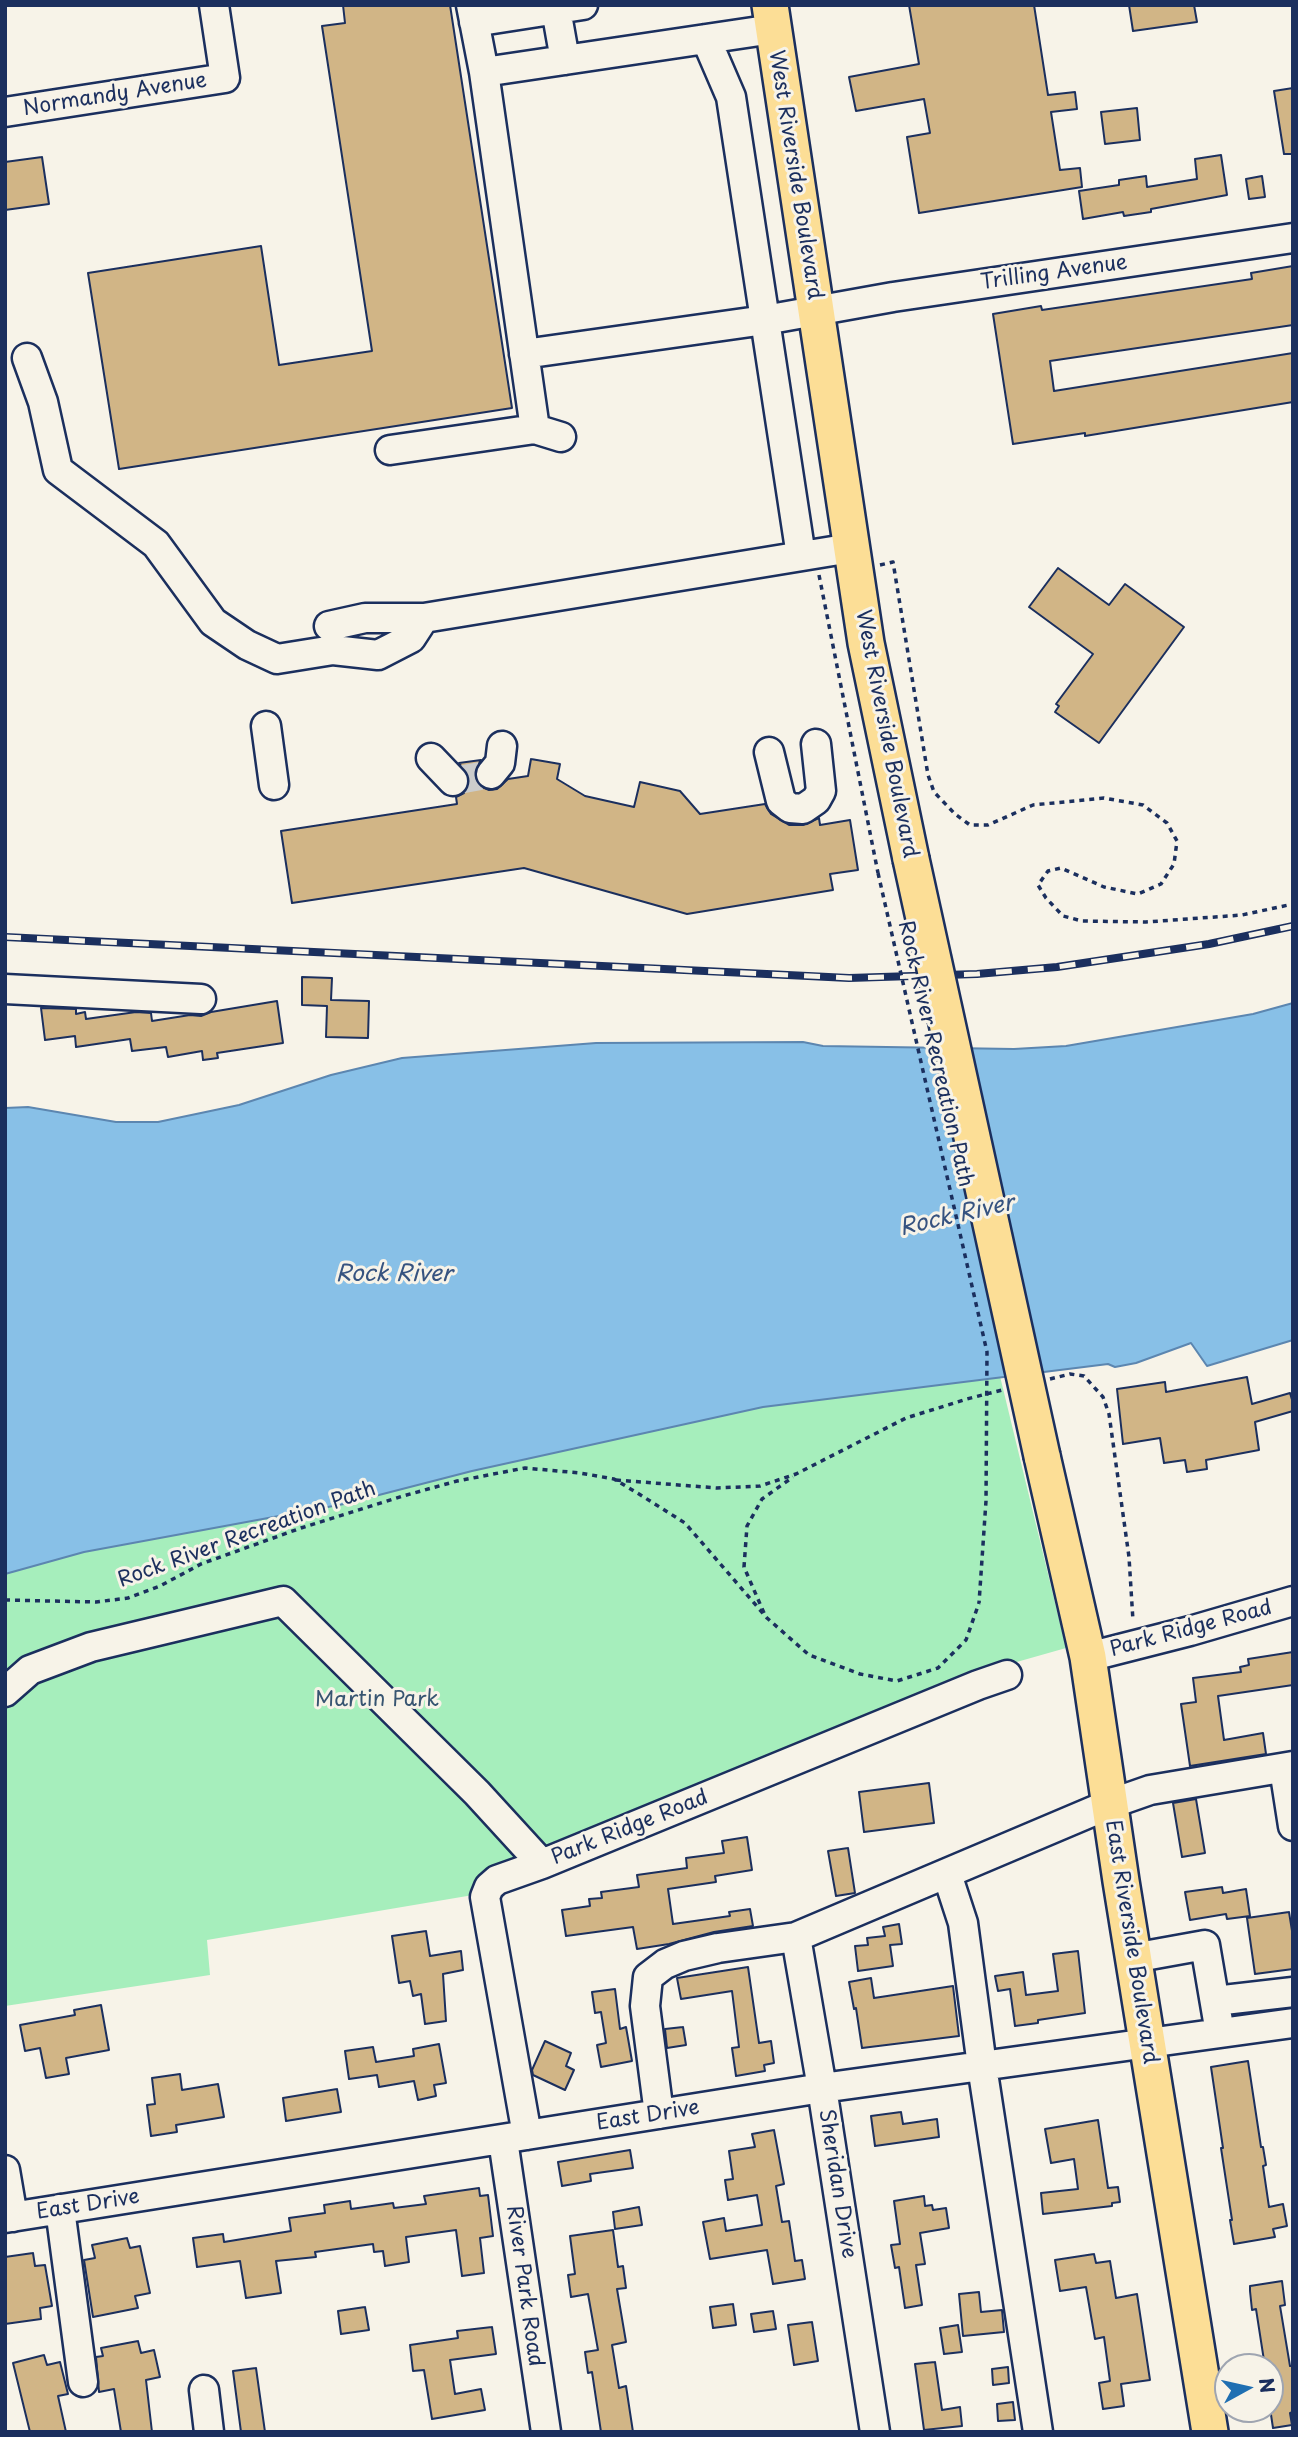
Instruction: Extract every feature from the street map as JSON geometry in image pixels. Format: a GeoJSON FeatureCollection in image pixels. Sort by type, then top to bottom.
{"type":"FeatureCollection","features":[{"type":"Feature","properties":{"kind":"main road","name":"West Riverside Boulevard"},"geometry":{"type":"LineString","coordinates":[[771,17],[866,643],[1042,1456]]}},
{"type":"Feature","properties":{"kind":"main road","name":"East Riverside Boulevard"},"geometry":{"type":"LineString","coordinates":[[1042,1456],[1088,1657],[1133,1958],[1210,2432]]}},
{"type":"Feature","properties":{"kind":"street","name":"Normandy Avenue"},"geometry":{"type":"LineString","coordinates":[[5,112],[225,78],[214,5]]}},
{"type":"Feature","properties":{"kind":"street"},"geometry":{"type":"LineString","coordinates":[[390,450],[548,433],[524,354],[484,72],[472,13],[570,7],[565,60]]}},
{"type":"Feature","properties":{"kind":"street"},"geometry":{"type":"LineString","coordinates":[[484,72],[706,39],[771,17]]}},
{"type":"Feature","properties":{"kind":"street"},"geometry":{"type":"LineString","coordinates":[[706,39],[731,97],[801,556]]}},
{"type":"Feature","properties":{"kind":"street","name":"Trilling Avenue"},"geometry":{"type":"LineString","coordinates":[[524,354],[765,320],[1293,238]]}},
{"type":"Feature","properties":{"kind":"street"},"geometry":{"type":"LineString","coordinates":[[27,358],[43,402],[58,470],[156,544],[213,622],[247,645],[277,659],[330,638],[378,655],[411,638],[424,618],[801,556],[853,559]]}},
{"type":"Feature","properties":{"kind":"street"},"geometry":{"type":"LineString","coordinates":[[266,726],[274,785]]}},
{"type":"Feature","properties":{"kind":"street"},"geometry":{"type":"LineString","coordinates":[[769,752],[781,802],[790,808],[803,809],[816,800],[821,790],[816,744]]}},
{"type":"Feature","properties":{"kind":"street"},"geometry":{"type":"LineString","coordinates":[[491,774],[500,763],[502,746]]}},
{"type":"Feature","properties":{"kind":"street"},"geometry":{"type":"LineString","coordinates":[[431,758],[453,781]]}},
{"type":"Feature","properties":{"kind":"street"},"geometry":{"type":"LineString","coordinates":[[5,989],[201,999]]}},
{"type":"Feature","properties":{"kind":"street"},"geometry":{"type":"LineString","coordinates":[[5,1692],[30,1670],[91,1647],[283,1601],[477,1793],[542,1864]]}},
{"type":"Feature","properties":{"kind":"street","name":"Park Ridge Road"},"geometry":{"type":"LineString","coordinates":[[1088,1657],[1293,1601]]}},
{"type":"Feature","properties":{"kind":"street","name":"Park Ridge Road"},"geometry":{"type":"LineString","coordinates":[[515,2137],[485,1897],[489,1887],[497,1880],[1007,1675]]}},
{"type":"Feature","properties":{"kind":"street"},"geometry":{"type":"LineString","coordinates":[[659,2114],[645,2006],[648,1977],[665,1964],[684,1956],[718,1948],[796,1937],[1110,1804],[1150,1790],[1288,1767],[1293,1826]]}},
{"type":"Feature","properties":{"kind":"street"},"geometry":{"type":"LineString","coordinates":[[947,1874],[963,1923],[1038,2432]]}},
{"type":"Feature","properties":{"kind":"street","name":"Sheridan Drive"},"geometry":{"type":"LineString","coordinates":[[796,1937],[875,2432]]}},
{"type":"Feature","properties":{"kind":"street"},"geometry":{"type":"LineString","coordinates":[[1133,1958],[1205,1945],[1220,2033]]}},
{"type":"Feature","properties":{"kind":"street"},"geometry":{"type":"LineString","coordinates":[[1214,2001],[1293,1992]]}},
{"type":"Feature","properties":{"kind":"street","name":"East Drive"},"geometry":{"type":"LineString","coordinates":[[9,2218],[822,2088],[1293,2023]]}},
{"type":"Feature","properties":{"kind":"street","name":"River Park Road"},"geometry":{"type":"LineString","coordinates":[[515,2137],[546,2432]]}},
{"type":"Feature","properties":{"kind":"street"},"geometry":{"type":"LineString","coordinates":[[5,2170],[9,2218]]}},
{"type":"Feature","properties":{"kind":"street"},"geometry":{"type":"LineString","coordinates":[[60,2209],[83,2382]]}},
{"type":"Feature","properties":{"kind":"street"},"geometry":{"type":"LineString","coordinates":[[204,2390],[209,2432]]}},
{"type":"Feature","properties":{"kind":"path","name":"Rock River Recreation Path"},"geometry":{"type":"LineString","coordinates":[[5,1600],[96,1602],[128,1598],[160,1586],[201,1564],[301,1528],[457,1481],[526,1468],[580,1472],[614,1479],[685,1523],[767,1618],[809,1655],[860,1674],[897,1681],[938,1668],[966,1640],[979,1603],[986,1500],[987,1352],[878,873],[819,574],[853,559],[893,562],[928,775],[934,792],[970,825],[988,825],[1033,805],[1104,798],[1143,805],[1167,823],[1177,841],[1174,864],[1161,884],[1138,894],[1104,887],[1061,867],[1048,871],[1038,885],[1063,916],[1082,921],[1146,922],[1242,915],[1293,904]]}},
{"type":"Feature","properties":{"kind":"path"},"geometry":{"type":"LineString","coordinates":[[1044,1380],[1070,1374],[1084,1376],[1103,1397],[1109,1415],[1129,1557],[1134,1643]]}},
{"type":"Feature","properties":{"kind":"path"},"geometry":{"type":"LineString","coordinates":[[614,1479],[717,1488],[760,1486],[796,1474],[906,1418],[1006,1390]]}},
{"type":"Feature","properties":{"kind":"path"},"geometry":{"type":"LineString","coordinates":[[767,1618],[744,1567],[747,1525],[762,1499],[796,1474]]}},
{"type":"Feature","properties":{"kind":"green space","name":"Martin Park"},"geometry":{"type":"Polygon","coordinates":[[[998,1368],[1066,1648],[985,1671],[479,1894],[207,1940],[210,1975],[5,2006],[5,1568],[618,1428],[998,1368]]]}},
{"type":"Feature","properties":{"kind":"water","name":"Rock River"},"geometry":{"type":"Polygon","coordinates":[[[1293,1003],[1293,1340],[1207,1366],[1191,1343],[1136,1363],[1115,1367],[1108,1364],[763,1407],[472,1471],[344,1504],[84,1552],[5,1574],[5,1108],[28,1107],[116,1122],[158,1122],[239,1105],[331,1075],[402,1058],[596,1043],[803,1042],[823,1046],[1014,1049],[1066,1046],[1253,1014],[1293,1003]]]}},
{"type":"Feature","properties":{"kind":"building"},"geometry":{"type":"Polygon","coordinates":[[[343,5],[450,5],[512,408],[119,469],[88,273],[261,246],[279,365],[372,351],[322,26],[345,23],[343,5]]]}},
{"type":"Feature","properties":{"kind":"building"},"geometry":{"type":"Polygon","coordinates":[[[909,5],[1034,5],[1048,95],[1075,92],[1077,109],[1051,112],[1060,170],[1080,168],[1082,187],[919,213],[907,137],[930,133],[924,99],[856,111],[849,77],[919,64],[909,5]]]}},
{"type":"Feature","properties":{"kind":"building"},"geometry":{"type":"Polygon","coordinates":[[[1129,5],[1194,5],[1197,22],[1133,31],[1129,5]]]}},
{"type":"Feature","properties":{"kind":"building"},"geometry":{"type":"Polygon","coordinates":[[[1293,88],[1293,154],[1284,154],[1274,91],[1293,88]]]}},
{"type":"Feature","properties":{"kind":"building"},"geometry":{"type":"Polygon","coordinates":[[[1137,108],[1140,140],[1105,144],[1101,112],[1137,108]]]}},
{"type":"Feature","properties":{"kind":"building"},"geometry":{"type":"Polygon","coordinates":[[[1221,155],[1227,195],[1151,209],[1151,212],[1124,216],[1123,212],[1083,219],[1079,191],[1119,185],[1119,180],[1146,176],[1147,187],[1197,179],[1195,159],[1221,155]]]}},
{"type":"Feature","properties":{"kind":"building"},"geometry":{"type":"Polygon","coordinates":[[[42,157],[49,204],[5,210],[5,162],[42,157]]]}},
{"type":"Feature","properties":{"kind":"building"},"geometry":{"type":"Polygon","coordinates":[[[1262,176],[1265,197],[1249,199],[1246,179],[1262,176]]]}},
{"type":"Feature","properties":{"kind":"building"},"geometry":{"type":"Polygon","coordinates":[[[1293,266],[1293,325],[1050,361],[1054,391],[1293,353],[1293,402],[1085,436],[1085,433],[1013,444],[993,314],[1041,306],[1042,310],[1252,279],[1251,273],[1293,266]]]}},
{"type":"Feature","properties":{"kind":"building"},"geometry":{"type":"Polygon","coordinates":[[[1058,568],[1109,605],[1125,584],[1184,627],[1099,743],[1055,712],[1059,706],[1056,704],[1093,654],[1029,607],[1058,568]]]}},
{"type":"Feature","properties":{"kind":"building"},"geometry":{"type":"Polygon","coordinates":[[[531,759],[560,764],[557,779],[585,796],[634,807],[640,782],[680,791],[700,814],[765,804],[771,814],[789,825],[803,825],[819,818],[820,825],[850,820],[858,870],[830,874],[833,890],[687,914],[524,868],[292,903],[281,831],[457,804],[456,797],[464,793],[469,785],[469,776],[459,763],[481,760],[475,771],[475,779],[480,786],[489,790],[497,789],[508,779],[528,776],[531,759]]]}},
{"type":"Feature","properties":{"kind":"building"},"geometry":{"type":"Polygon","coordinates":[[[302,977],[332,978],[331,1000],[369,1001],[368,1038],[326,1037],[327,1006],[302,1005],[302,977]]]}},
{"type":"Feature","properties":{"kind":"building"},"geometry":{"type":"Polygon","coordinates":[[[277,1001],[283,1043],[217,1053],[218,1058],[203,1060],[202,1051],[168,1057],[166,1047],[132,1051],[130,1039],[76,1047],[75,1036],[45,1040],[41,1008],[76,1009],[76,1014],[85,1012],[86,1019],[136,1012],[151,1013],[152,1021],[190,1015],[201,1016],[277,1001]]]}},
{"type":"Feature","properties":{"kind":"building"},"geometry":{"type":"Polygon","coordinates":[[[1247,1377],[1252,1404],[1290,1393],[1293,1403],[1293,1411],[1255,1422],[1259,1450],[1206,1460],[1207,1469],[1187,1472],[1185,1460],[1164,1463],[1160,1438],[1123,1444],[1117,1389],[1165,1382],[1166,1392],[1247,1377]]]}},
{"type":"Feature","properties":{"kind":"building"},"geometry":{"type":"Polygon","coordinates":[[[1293,1652],[1293,1685],[1218,1696],[1224,1740],[1263,1733],[1266,1754],[1190,1766],[1181,1704],[1196,1702],[1193,1678],[1241,1672],[1240,1667],[1249,1665],[1248,1659],[1293,1652]]]}},
{"type":"Feature","properties":{"kind":"building"},"geometry":{"type":"Polygon","coordinates":[[[929,1783],[934,1823],[864,1832],[859,1792],[929,1783]]]}},
{"type":"Feature","properties":{"kind":"building"},"geometry":{"type":"Polygon","coordinates":[[[1196,1799],[1205,1853],[1182,1857],[1173,1803],[1196,1799]]]}},
{"type":"Feature","properties":{"kind":"building"},"geometry":{"type":"Polygon","coordinates":[[[747,1837],[752,1870],[715,1876],[716,1882],[668,1889],[673,1924],[730,1916],[729,1912],[750,1909],[753,1926],[637,1949],[633,1927],[566,1936],[562,1910],[590,1906],[589,1899],[602,1898],[601,1892],[639,1887],[637,1875],[687,1868],[686,1858],[724,1853],[722,1841],[747,1837]]]}},
{"type":"Feature","properties":{"kind":"building"},"geometry":{"type":"Polygon","coordinates":[[[848,1848],[855,1893],[836,1896],[828,1851],[848,1848]]]}},
{"type":"Feature","properties":{"kind":"building"},"geometry":{"type":"Polygon","coordinates":[[[1222,1887],[1223,1893],[1246,1889],[1250,1916],[1227,1919],[1226,1914],[1190,1920],[1185,1892],[1222,1887]]]}},
{"type":"Feature","properties":{"kind":"building"},"geometry":{"type":"Polygon","coordinates":[[[1289,1912],[1293,1937],[1293,1969],[1255,1974],[1247,1918],[1289,1912]]]}},
{"type":"Feature","properties":{"kind":"building"},"geometry":{"type":"Polygon","coordinates":[[[899,1924],[902,1944],[890,1945],[893,1966],[858,1971],[855,1946],[868,1945],[867,1938],[885,1936],[883,1927],[899,1924]]]}},
{"type":"Feature","properties":{"kind":"building"},"geometry":{"type":"Polygon","coordinates":[[[426,1931],[430,1956],[461,1951],[463,1970],[443,1974],[446,2021],[425,2024],[421,1994],[413,1996],[410,1981],[399,1983],[392,1936],[426,1931]]]}},
{"type":"Feature","properties":{"kind":"building"},"geometry":{"type":"Polygon","coordinates":[[[1078,1951],[1085,2013],[1015,2026],[1010,1989],[998,1991],[995,1976],[1023,1972],[1026,1995],[1058,1991],[1053,1954],[1078,1951]]]}},
{"type":"Feature","properties":{"kind":"building"},"geometry":{"type":"Polygon","coordinates":[[[748,1967],[759,2043],[771,2041],[774,2063],[764,2065],[765,2071],[736,2076],[732,2048],[739,2047],[732,1991],[681,1999],[677,1978],[748,1967]]]}},
{"type":"Feature","properties":{"kind":"building"},"geometry":{"type":"Polygon","coordinates":[[[871,1978],[874,1998],[953,1986],[959,2036],[862,2048],[849,1982],[871,1978]]]}},
{"type":"Feature","properties":{"kind":"building"},"geometry":{"type":"Polygon","coordinates":[[[615,1989],[620,2029],[626,2027],[632,2061],[601,2067],[597,2045],[606,2043],[601,2012],[595,2013],[592,1992],[615,1989]]]}},
{"type":"Feature","properties":{"kind":"building"},"geometry":{"type":"Polygon","coordinates":[[[101,2005],[109,2050],[66,2058],[69,2074],[46,2078],[40,2048],[25,2051],[20,2025],[75,2015],[74,2010],[101,2005]]]}},
{"type":"Feature","properties":{"kind":"building"},"geometry":{"type":"Polygon","coordinates":[[[683,2027],[686,2045],[667,2048],[665,2029],[683,2027]]]}},
{"type":"Feature","properties":{"kind":"building"},"geometry":{"type":"Polygon","coordinates":[[[545,2041],[571,2053],[566,2066],[574,2070],[565,2090],[533,2075],[532,2070],[545,2041]]]}},
{"type":"Feature","properties":{"kind":"building"},"geometry":{"type":"Polygon","coordinates":[[[439,2044],[446,2083],[434,2085],[436,2096],[418,2100],[414,2081],[379,2087],[377,2075],[349,2079],[345,2051],[373,2047],[376,2062],[414,2056],[413,2049],[439,2044]]]}},
{"type":"Feature","properties":{"kind":"building"},"geometry":{"type":"Polygon","coordinates":[[[1248,2061],[1266,2165],[1263,2166],[1269,2207],[1283,2204],[1287,2226],[1273,2229],[1275,2237],[1234,2244],[1211,2067],[1248,2061]]]}},
{"type":"Feature","properties":{"kind":"building"},"geometry":{"type":"Polygon","coordinates":[[[180,2074],[182,2090],[218,2084],[224,2117],[176,2125],[177,2132],[151,2136],[147,2105],[155,2104],[152,2078],[180,2074]]]}},
{"type":"Feature","properties":{"kind":"building"},"geometry":{"type":"Polygon","coordinates":[[[337,2089],[341,2112],[286,2121],[283,2098],[337,2089]]]}},
{"type":"Feature","properties":{"kind":"building"},"geometry":{"type":"Polygon","coordinates":[[[901,2112],[903,2124],[937,2119],[939,2137],[875,2146],[871,2116],[901,2112]]]}},
{"type":"Feature","properties":{"kind":"building"},"geometry":{"type":"Polygon","coordinates":[[[1098,2120],[1108,2188],[1118,2187],[1120,2202],[1112,2203],[1112,2206],[1043,2214],[1041,2193],[1078,2189],[1074,2159],[1051,2163],[1045,2129],[1098,2120]]]}},
{"type":"Feature","properties":{"kind":"building"},"geometry":{"type":"Polygon","coordinates":[[[774,2130],[784,2184],[776,2186],[782,2222],[789,2221],[795,2261],[802,2260],[805,2279],[773,2284],[767,2250],[710,2259],[703,2222],[724,2218],[726,2231],[762,2225],[757,2195],[728,2200],[725,2180],[733,2179],[729,2151],[755,2147],[752,2134],[774,2130]]]}},
{"type":"Feature","properties":{"kind":"building"},"geometry":{"type":"Polygon","coordinates":[[[630,2150],[633,2168],[590,2174],[591,2181],[562,2186],[558,2162],[630,2150]]]}},
{"type":"Feature","properties":{"kind":"building"},"geometry":{"type":"Polygon","coordinates":[[[479,2188],[480,2196],[488,2195],[493,2236],[480,2238],[484,2273],[462,2276],[456,2230],[406,2237],[409,2262],[385,2266],[383,2251],[374,2252],[373,2244],[315,2252],[316,2257],[276,2261],[281,2293],[246,2298],[240,2261],[197,2267],[193,2238],[223,2234],[224,2242],[291,2231],[289,2218],[325,2213],[324,2205],[350,2201],[351,2209],[393,2203],[394,2208],[426,2204],[424,2196],[479,2188]]]}},
{"type":"Feature","properties":{"kind":"building"},"geometry":{"type":"Polygon","coordinates":[[[924,2196],[925,2206],[932,2205],[933,2210],[946,2208],[949,2228],[920,2233],[925,2264],[916,2265],[922,2305],[905,2308],[899,2267],[895,2268],[891,2245],[900,2244],[894,2201],[924,2196]]]}},
{"type":"Feature","properties":{"kind":"building"},"geometry":{"type":"Polygon","coordinates":[[[639,2207],[642,2225],[615,2229],[613,2212],[639,2207]]]}},
{"type":"Feature","properties":{"kind":"building"},"geometry":{"type":"Polygon","coordinates":[[[613,2230],[618,2267],[623,2266],[626,2288],[617,2289],[626,2342],[612,2345],[619,2388],[626,2386],[633,2432],[601,2432],[592,2372],[588,2373],[585,2352],[598,2350],[588,2294],[571,2297],[568,2275],[575,2274],[570,2236],[613,2230]]]}},
{"type":"Feature","properties":{"kind":"building"},"geometry":{"type":"Polygon","coordinates":[[[127,2238],[130,2248],[140,2246],[150,2293],[135,2296],[138,2308],[93,2317],[84,2260],[95,2258],[92,2245],[127,2238]]]}},
{"type":"Feature","properties":{"kind":"building"},"geometry":{"type":"Polygon","coordinates":[[[33,2253],[35,2266],[45,2265],[52,2306],[40,2308],[41,2319],[5,2324],[5,2257],[33,2253]]]}},
{"type":"Feature","properties":{"kind":"building"},"geometry":{"type":"Polygon","coordinates":[[[1094,2254],[1096,2263],[1110,2261],[1116,2298],[1137,2294],[1150,2380],[1121,2384],[1124,2406],[1103,2409],[1099,2383],[1110,2381],[1104,2337],[1095,2339],[1086,2287],[1060,2291],[1055,2260],[1094,2254]]]}},
{"type":"Feature","properties":{"kind":"building"},"geometry":{"type":"Polygon","coordinates":[[[1282,2281],[1285,2305],[1280,2306],[1290,2366],[1293,2366],[1293,2412],[1290,2413],[1292,2425],[1273,2428],[1272,2423],[1284,2423],[1284,2353],[1263,2353],[1256,2309],[1252,2310],[1250,2286],[1282,2281]]]}},
{"type":"Feature","properties":{"kind":"building"},"geometry":{"type":"Polygon","coordinates":[[[979,2292],[981,2312],[1002,2310],[1004,2332],[963,2336],[959,2294],[979,2292]]]}},
{"type":"Feature","properties":{"kind":"building"},"geometry":{"type":"Polygon","coordinates":[[[733,2304],[736,2325],[713,2328],[710,2307],[733,2304]]]}},
{"type":"Feature","properties":{"kind":"building"},"geometry":{"type":"Polygon","coordinates":[[[365,2307],[369,2330],[341,2334],[338,2311],[365,2307]]]}},
{"type":"Feature","properties":{"kind":"building"},"geometry":{"type":"Polygon","coordinates":[[[773,2311],[776,2329],[754,2332],[751,2314],[773,2311]]]}},
{"type":"Feature","properties":{"kind":"building"},"geometry":{"type":"Polygon","coordinates":[[[812,2322],[818,2361],[794,2365],[788,2325],[812,2322]]]}},
{"type":"Feature","properties":{"kind":"building"},"geometry":{"type":"Polygon","coordinates":[[[958,2325],[962,2352],[944,2354],[940,2328],[958,2325]]]}},
{"type":"Feature","properties":{"kind":"building"},"geometry":{"type":"Polygon","coordinates":[[[492,2327],[496,2354],[450,2360],[455,2394],[481,2389],[485,2410],[432,2419],[424,2370],[413,2371],[410,2345],[458,2338],[457,2331],[492,2327]]]}},
{"type":"Feature","properties":{"kind":"building"},"geometry":{"type":"Polygon","coordinates":[[[138,2341],[141,2353],[154,2350],[160,2377],[146,2380],[152,2432],[121,2432],[114,2389],[99,2392],[96,2357],[103,2356],[101,2348],[138,2341]]]}},
{"type":"Feature","properties":{"kind":"building"},"geometry":{"type":"Polygon","coordinates":[[[44,2355],[47,2365],[60,2362],[68,2394],[58,2396],[66,2432],[30,2432],[13,2363],[44,2355]]]}},
{"type":"Feature","properties":{"kind":"building"},"geometry":{"type":"Polygon","coordinates":[[[935,2362],[942,2410],[960,2407],[962,2426],[924,2430],[915,2364],[935,2362]]]}},
{"type":"Feature","properties":{"kind":"building"},"geometry":{"type":"Polygon","coordinates":[[[1008,2367],[1009,2383],[993,2385],[992,2369],[1008,2367]]]}},
{"type":"Feature","properties":{"kind":"building"},"geometry":{"type":"Polygon","coordinates":[[[256,2368],[265,2432],[241,2432],[233,2371],[256,2368]]]}},
{"type":"Feature","properties":{"kind":"building"},"geometry":{"type":"Polygon","coordinates":[[[1013,2402],[1015,2420],[998,2421],[997,2404],[1013,2402]]]}},
{"type":"Feature","properties":{"kind":"tunnel"},"geometry":{"type":"LineString","coordinates":[[453,781],[491,774]]}},
{"type":"Feature","properties":{"kind":"railway"},"geometry":{"type":"LineString","coordinates":[[5,937],[849,978],[977,974],[1057,967],[1209,944],[1293,926]]}}]}
